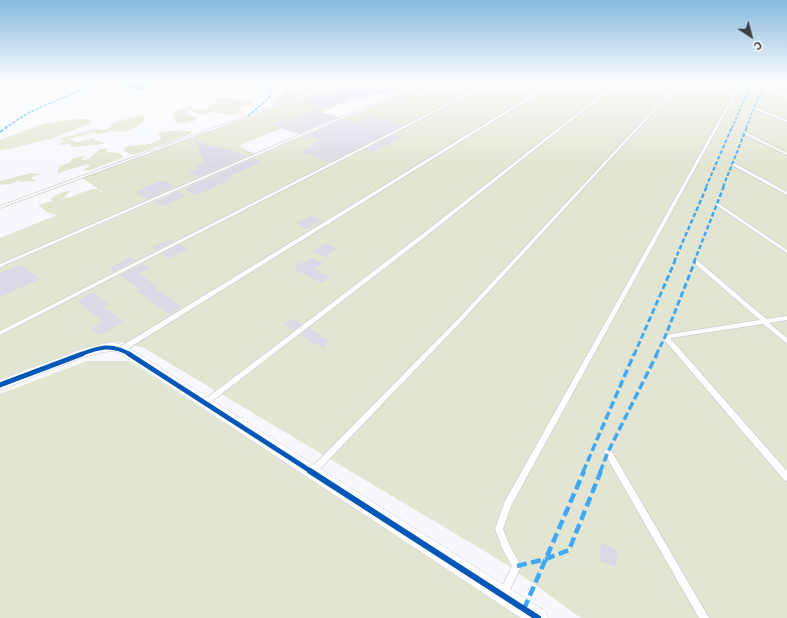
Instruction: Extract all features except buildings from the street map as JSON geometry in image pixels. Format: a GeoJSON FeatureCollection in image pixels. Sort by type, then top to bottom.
{"type":"FeatureCollection","features":[{"type":"Feature","properties":{"kind":"street"},"geometry":{"type":"LineString","coordinates":[[0,385],[86,352],[112,346],[122,349],[538,618]]}},
{"type":"Feature","properties":{"kind":"lane"},"geometry":{"type":"LineString","coordinates":[[0,207],[265,110]]}},
{"type":"Feature","properties":{"kind":"lane"},"geometry":{"type":"LineString","coordinates":[[0,266],[360,110]]}},
{"type":"Feature","properties":{"kind":"lane"},"geometry":{"type":"LineString","coordinates":[[0,333],[438,110]]}},
{"type":"Feature","properties":{"kind":"lane"},"geometry":{"type":"LineString","coordinates":[[122,349],[510,110]]}},
{"type":"Feature","properties":{"kind":"lane"},"geometry":{"type":"LineString","coordinates":[[205,403],[429,231],[583,110]]}},
{"type":"Feature","properties":{"kind":"lane"},"geometry":{"type":"LineString","coordinates":[[312,472],[457,323],[654,110]]}},
{"type":"Feature","properties":{"kind":"lane"},"geometry":{"type":"LineString","coordinates":[[503,595],[517,566],[506,547],[499,529],[508,504],[726,110]]}},
{"type":"Feature","properties":{"kind":"lane"},"geometry":{"type":"LineString","coordinates":[[760,110],[787,121]]}},
{"type":"Feature","properties":{"kind":"lane"},"geometry":{"type":"LineString","coordinates":[[745,133],[787,154]]}},
{"type":"Feature","properties":{"kind":"lane"},"geometry":{"type":"LineString","coordinates":[[733,164],[787,194]]}},
{"type":"Feature","properties":{"kind":"lane"},"geometry":{"type":"LineString","coordinates":[[717,204],[787,252]]}},
{"type":"Feature","properties":{"kind":"lane"},"geometry":{"type":"LineString","coordinates":[[695,261],[787,340]]}},
{"type":"Feature","properties":{"kind":"lane"},"geometry":{"type":"LineString","coordinates":[[787,318],[665,337],[787,477]]}},
{"type":"Feature","properties":{"kind":"lane"},"geometry":{"type":"LineString","coordinates":[[608,452],[704,618]]}},
{"type":"Feature","properties":{"kind":"green space"},"geometry":{"type":"Polygon","coordinates":[[[179,110],[189,110],[187,114],[198,118],[197,120],[185,124],[176,122],[173,117],[175,112],[179,110]]]}},
{"type":"Feature","properties":{"kind":"green space"},"geometry":{"type":"Polygon","coordinates":[[[241,110],[244,112],[230,115],[216,112],[199,114],[191,111],[241,110]]]}},
{"type":"Feature","properties":{"kind":"green space"},"geometry":{"type":"Polygon","coordinates":[[[269,110],[326,110],[238,146],[255,154],[0,264],[0,238],[57,215],[49,213],[38,205],[52,201],[51,199],[65,192],[70,191],[64,198],[68,198],[92,189],[100,190],[82,178],[269,110]]]}},
{"type":"Feature","properties":{"kind":"green space"},"geometry":{"type":"Polygon","coordinates":[[[365,110],[787,110],[787,618],[581,618],[506,564],[144,348],[120,342],[86,348],[0,382],[0,268],[365,110]]]}},
{"type":"Feature","properties":{"kind":"green space"},"geometry":{"type":"Polygon","coordinates":[[[142,115],[145,119],[128,131],[117,132],[107,129],[112,123],[142,115]]]}},
{"type":"Feature","properties":{"kind":"green space"},"geometry":{"type":"Polygon","coordinates":[[[88,119],[92,123],[53,138],[0,150],[0,140],[46,123],[88,119]]]}},
{"type":"Feature","properties":{"kind":"green space"},"geometry":{"type":"Polygon","coordinates":[[[94,129],[108,130],[110,132],[97,134],[93,132],[70,139],[76,142],[75,143],[94,138],[94,140],[105,143],[104,144],[74,147],[70,144],[59,145],[64,140],[58,139],[94,129]]]}},
{"type":"Feature","properties":{"kind":"green space"},"geometry":{"type":"Polygon","coordinates":[[[181,130],[193,132],[181,138],[136,154],[130,154],[124,150],[125,147],[154,143],[161,138],[159,133],[181,130]]]}},
{"type":"Feature","properties":{"kind":"green space"},"geometry":{"type":"Polygon","coordinates":[[[108,148],[106,152],[119,153],[123,156],[122,158],[91,170],[83,170],[90,166],[88,164],[59,173],[57,171],[60,166],[71,162],[71,159],[83,156],[84,158],[81,160],[86,160],[98,150],[108,148]]]}},
{"type":"Feature","properties":{"kind":"green space"},"geometry":{"type":"Polygon","coordinates":[[[31,173],[41,174],[32,177],[32,179],[36,180],[35,181],[21,182],[19,180],[10,184],[0,185],[0,181],[31,173]]]}},
{"type":"Feature","properties":{"kind":"green space"},"geometry":{"type":"Polygon","coordinates":[[[87,361],[129,361],[528,618],[0,618],[0,394],[87,361]]]}},
{"type":"Feature","properties":{"kind":"marked path"},"geometry":{"type":"LineString","coordinates":[[0,132],[35,110]]}},
{"type":"Feature","properties":{"kind":"marked path"},"geometry":{"type":"LineString","coordinates":[[248,116],[255,110]]}},
{"type":"Feature","properties":{"kind":"marked path"},"geometry":{"type":"LineString","coordinates":[[524,609],[740,110]]}},
{"type":"Feature","properties":{"kind":"marked path"},"geometry":{"type":"LineString","coordinates":[[517,566],[546,559],[569,550],[608,452],[665,337],[754,110]]}},
{"type":"Feature","properties":{"kind":"cycle path"},"geometry":{"type":"LineString","coordinates":[[0,385],[86,352],[112,346],[122,349],[538,618]]}}]}
